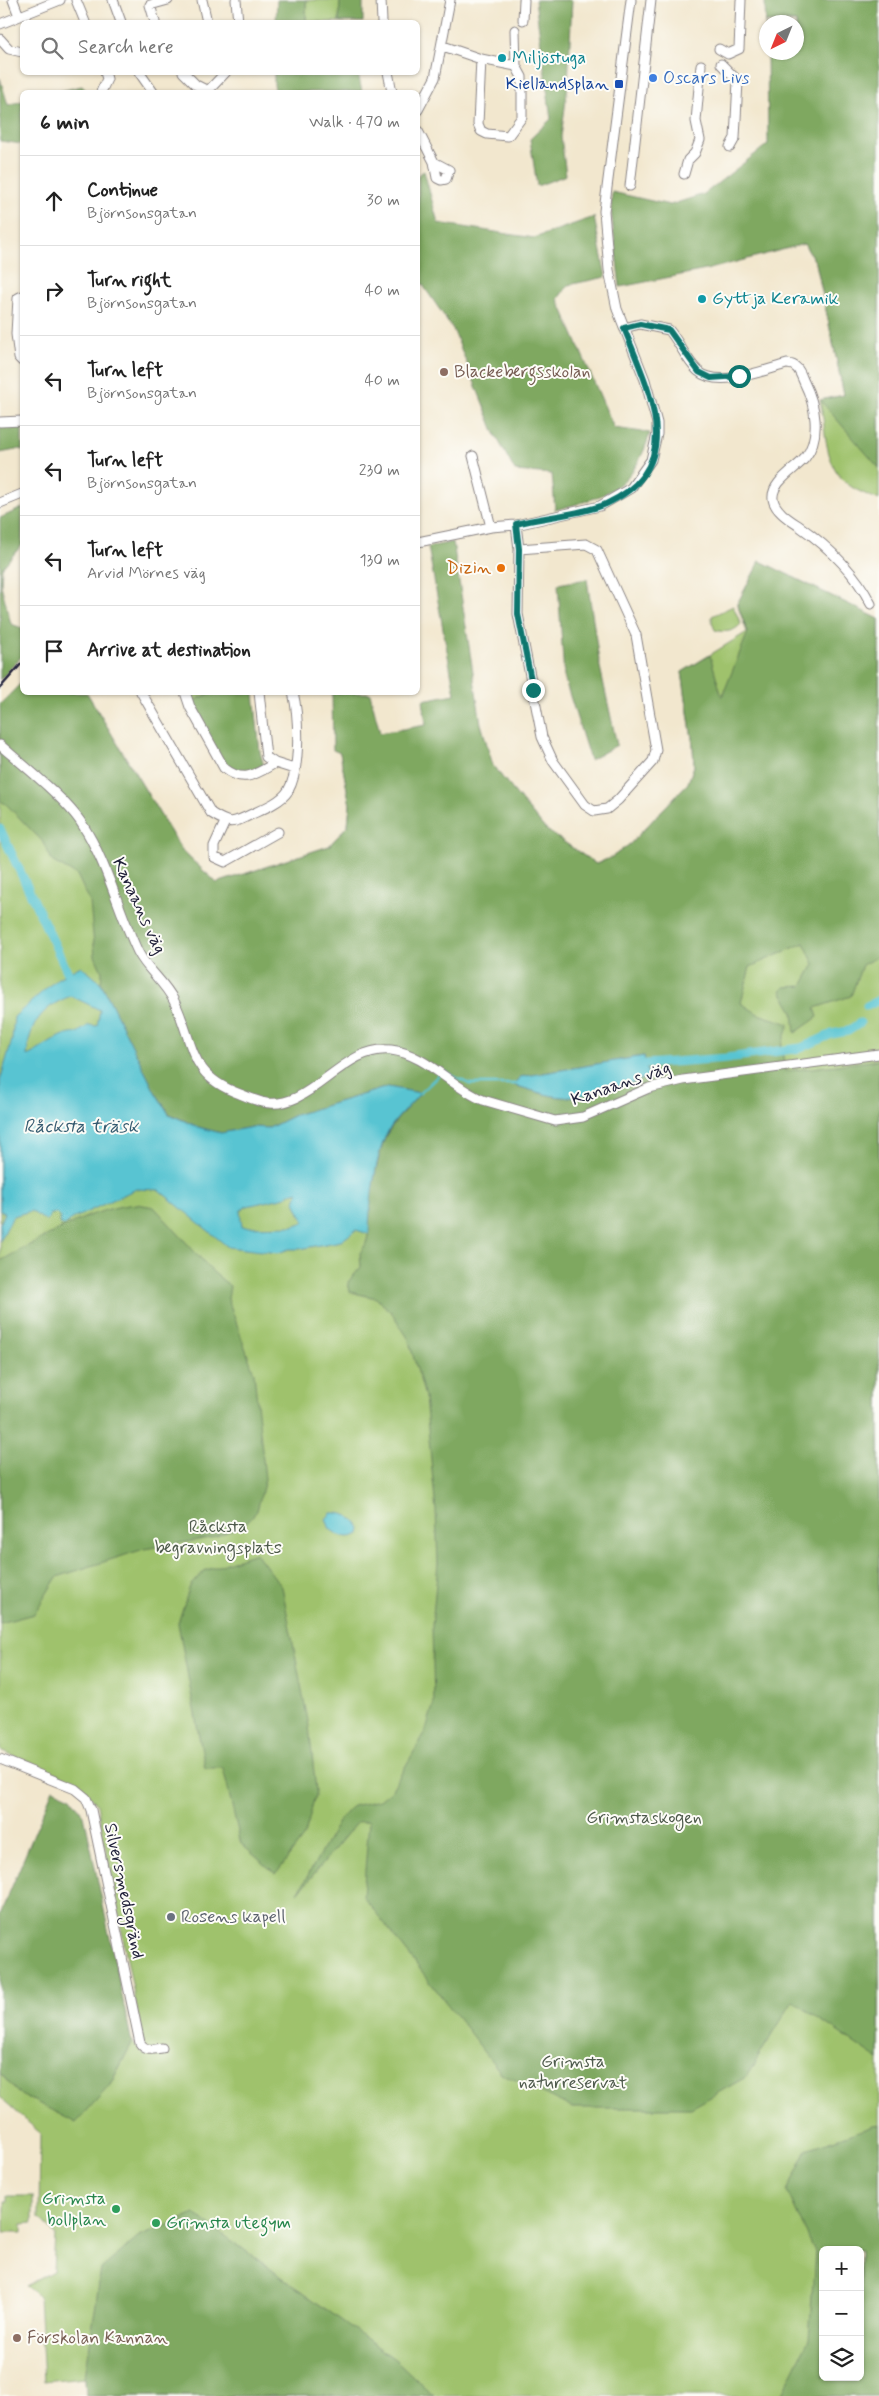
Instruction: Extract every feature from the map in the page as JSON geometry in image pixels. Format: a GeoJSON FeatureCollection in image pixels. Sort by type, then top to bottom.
{"type":"FeatureCollection","features":[{"type":"Feature","properties":{"kind":"street"},"geometry":{"type":"LineString","coordinates":[[13,0],[18,16]]}},
{"type":"Feature","properties":{"kind":"street"},"geometry":{"type":"LineString","coordinates":[[0,24],[60,0]]}},
{"type":"Feature","properties":{"kind":"street"},"geometry":{"type":"LineString","coordinates":[[76,0],[84,20]]}},
{"type":"Feature","properties":{"kind":"street"},"geometry":{"type":"LineString","coordinates":[[113,0],[119,20]]}},
{"type":"Feature","properties":{"kind":"street"},"geometry":{"type":"LineString","coordinates":[[154,20],[150,5],[168,0]]}},
{"type":"Feature","properties":{"kind":"street"},"geometry":{"type":"LineString","coordinates":[[202,0],[207,20]]}},
{"type":"Feature","properties":{"kind":"street"},"geometry":{"type":"LineString","coordinates":[[236,0],[238,20]]}},
{"type":"Feature","properties":{"kind":"street"},"geometry":{"type":"LineString","coordinates":[[381,0],[382,20]]}},
{"type":"Feature","properties":{"kind":"street"},"geometry":{"type":"LineString","coordinates":[[420,106],[435,78],[443,46],[450,0]]}},
{"type":"Feature","properties":{"kind":"street"},"geometry":{"type":"LineString","coordinates":[[523,20],[524,0]]}},
{"type":"Feature","properties":{"kind":"street"},"geometry":{"type":"LineString","coordinates":[[420,542],[600,506],[620,496],[641,477],[651,460],[657,434],[657,423],[645,380],[617,309],[605,243],[604,212],[606,183],[631,0]]}},
{"type":"Feature","properties":{"kind":"street"},"geometry":{"type":"LineString","coordinates":[[630,186],[651,0]]}},
{"type":"Feature","properties":{"kind":"street"},"geometry":{"type":"LineString","coordinates":[[719,49],[728,54],[739,49],[741,0]]}},
{"type":"Feature","properties":{"kind":"street"},"geometry":{"type":"LineString","coordinates":[[481,59],[478,124],[481,131],[487,134],[508,136],[522,117],[522,77],[516,66],[515,30]]}},
{"type":"Feature","properties":{"kind":"street"},"geometry":{"type":"LineString","coordinates":[[0,39],[9,48],[20,51]]}},
{"type":"Feature","properties":{"kind":"street"},"geometry":{"type":"LineString","coordinates":[[443,46],[481,59],[516,66]]}},
{"type":"Feature","properties":{"kind":"street"},"geometry":{"type":"LineString","coordinates":[[721,64],[738,81],[735,138],[730,147]]}},
{"type":"Feature","properties":{"kind":"street"},"geometry":{"type":"LineString","coordinates":[[684,174],[688,160],[694,153],[700,140],[696,121],[701,65]]}},
{"type":"Feature","properties":{"kind":"street"},"geometry":{"type":"LineString","coordinates":[[102,90],[108,79],[106,75]]}},
{"type":"Feature","properties":{"kind":"street"},"geometry":{"type":"LineString","coordinates":[[141,75],[150,90]]}},
{"type":"Feature","properties":{"kind":"street"},"geometry":{"type":"LineString","coordinates":[[186,75],[204,90]]}},
{"type":"Feature","properties":{"kind":"street"},"geometry":{"type":"LineString","coordinates":[[209,90],[223,75]]}},
{"type":"Feature","properties":{"kind":"street"},"geometry":{"type":"LineString","coordinates":[[389,75],[392,90]]}},
{"type":"Feature","properties":{"kind":"street"},"geometry":{"type":"LineString","coordinates":[[420,135],[434,162]]}},
{"type":"Feature","properties":{"kind":"street"},"geometry":{"type":"LineString","coordinates":[[20,297],[18,298],[16,334],[20,359]]}},
{"type":"Feature","properties":{"kind":"street"},"geometry":{"type":"LineString","coordinates":[[624,328],[640,324],[669,330],[699,372],[711,378],[739,376],[787,364],[793,364],[797,368],[810,392],[816,416],[811,448],[805,458],[780,482],[774,490],[773,498],[776,506],[786,517],[817,539],[854,575],[872,604]]}},
{"type":"Feature","properties":{"kind":"street"},"geometry":{"type":"LineString","coordinates":[[0,422],[20,421]]}},
{"type":"Feature","properties":{"kind":"street"},"geometry":{"type":"LineString","coordinates":[[473,456],[491,527]]}},
{"type":"Feature","properties":{"kind":"street"},"geometry":{"type":"LineString","coordinates":[[0,503],[20,495]]}},
{"type":"Feature","properties":{"kind":"street"},"geometry":{"type":"LineString","coordinates":[[516,524],[519,549],[518,614],[542,737],[554,761],[585,805],[594,811],[607,809],[652,762],[656,750],[636,635],[597,550],[592,546],[586,544],[519,549]]}},
{"type":"Feature","properties":{"kind":"street"},"geometry":{"type":"LineString","coordinates":[[143,695],[211,813],[225,822],[235,823],[269,806],[287,792],[294,769],[298,716],[294,695]]}},
{"type":"Feature","properties":{"kind":"street"},"geometry":{"type":"LineString","coordinates":[[186,695],[190,707],[224,768],[231,774],[249,777],[274,763]]}},
{"type":"Feature","properties":{"kind":"street"},"geometry":{"type":"LineString","coordinates":[[259,695],[266,758],[274,763],[294,769]]}},
{"type":"Feature","properties":{"kind":"street","name":"Kanaans väg"},"geometry":{"type":"LineString","coordinates":[[0,745],[82,823],[116,896],[138,952],[174,1001],[198,1065],[208,1077],[240,1094],[263,1102],[287,1101],[308,1090],[360,1054],[375,1049],[398,1051],[439,1072],[483,1100],[555,1121],[582,1117],[649,1088],[683,1080],[879,1054]]}},
{"type":"Feature","properties":{"kind":"street"},"geometry":{"type":"LineString","coordinates":[[225,822],[214,846],[214,857],[225,862],[278,832]]}},
{"type":"Feature","properties":{"kind":"street","name":"Silversmedsgränd"},"geometry":{"type":"LineString","coordinates":[[0,1759],[75,1789],[86,1798],[91,1810],[140,2043],[143,2048],[149,2050],[162,2048]]}},
{"type":"Feature","properties":{"kind":"green space"},"geometry":{"type":"Polygon","coordinates":[[[277,0],[306,0],[306,20],[276,20],[277,0]]]}},
{"type":"Feature","properties":{"kind":"green space"},"geometry":{"type":"Polygon","coordinates":[[[306,0],[340,0],[339,20],[306,20],[306,0]]]}},
{"type":"Feature","properties":{"kind":"green space"},"geometry":{"type":"Polygon","coordinates":[[[340,0],[363,0],[363,20],[339,20],[340,0]]]}},
{"type":"Feature","properties":{"kind":"green space"},"geometry":{"type":"Polygon","coordinates":[[[535,0],[572,0],[568,85],[561,137],[566,175],[537,186],[530,139],[551,119],[535,0]]]}},
{"type":"Feature","properties":{"kind":"green space"},"geometry":{"type":"Polygon","coordinates":[[[765,0],[879,0],[879,468],[820,400],[844,395],[816,263],[804,244],[706,270],[620,287],[611,210],[612,192],[670,205],[704,194],[768,144],[767,60],[804,60],[804,15],[765,15],[765,0]]]}},
{"type":"Feature","properties":{"kind":"green space"},"geometry":{"type":"Polygon","coordinates":[[[274,75],[358,75],[362,90],[275,90],[274,75]]]}},
{"type":"Feature","properties":{"kind":"green space"},"geometry":{"type":"Polygon","coordinates":[[[0,78],[8,105],[20,102],[20,144],[0,141],[0,78]]]}},
{"type":"Feature","properties":{"kind":"green space"},"geometry":{"type":"Polygon","coordinates":[[[82,86],[86,90],[65,90],[82,86]]]}},
{"type":"Feature","properties":{"kind":"green space"},"geometry":{"type":"Polygon","coordinates":[[[424,171],[438,223],[534,238],[594,217],[606,277],[568,285],[558,299],[614,428],[650,433],[636,466],[616,487],[589,500],[555,510],[552,474],[515,471],[496,436],[453,329],[420,281],[420,174],[424,171]]]}},
{"type":"Feature","properties":{"kind":"green space"},"geometry":{"type":"Polygon","coordinates":[[[879,223],[879,500],[856,490],[844,481],[837,473],[829,453],[820,400],[844,395],[816,263],[804,244],[879,223]]]}},
{"type":"Feature","properties":{"kind":"green space"},"geometry":{"type":"Polygon","coordinates":[[[20,424],[20,449],[0,453],[0,425],[20,424]]]}},
{"type":"Feature","properties":{"kind":"green space"},"geometry":{"type":"Polygon","coordinates":[[[20,509],[20,547],[2,568],[1,585],[11,624],[20,627],[20,658],[0,680],[0,518],[20,509]]]}},
{"type":"Feature","properties":{"kind":"green space","name":"Grimstaskogen"},"geometry":{"type":"Polygon","coordinates":[[[453,542],[481,724],[493,766],[545,829],[596,864],[612,857],[630,844],[688,783],[694,766],[693,745],[682,672],[710,655],[722,697],[748,632],[737,604],[760,561],[879,619],[879,956],[862,965],[851,996],[815,1008],[818,1017],[795,1033],[793,1012],[781,991],[784,987],[802,986],[814,964],[804,943],[750,967],[741,1003],[758,1014],[789,1024],[781,1047],[786,1071],[879,1060],[879,2060],[793,2001],[746,2077],[691,2108],[573,2108],[501,2073],[363,1896],[369,1821],[357,1822],[298,1893],[338,1822],[348,1810],[353,1806],[380,1800],[391,1791],[425,1733],[434,1703],[432,1625],[438,1563],[436,1511],[425,1397],[408,1338],[392,1313],[376,1298],[350,1292],[348,1282],[361,1267],[360,1253],[366,1243],[369,1228],[372,1187],[385,1139],[393,1125],[420,1093],[388,1087],[295,1115],[269,1128],[252,1127],[221,1133],[198,1127],[170,1114],[155,1092],[101,983],[102,972],[95,956],[90,902],[77,875],[53,862],[42,841],[6,804],[0,801],[0,704],[20,684],[20,695],[88,695],[182,851],[217,883],[329,846],[348,825],[350,805],[340,753],[333,750],[332,695],[370,695],[380,733],[426,725],[423,700],[455,694],[428,547],[453,542]],[[644,1056],[520,1077],[514,1085],[550,1095],[569,1097],[592,1093],[648,1076],[644,1056]]]}},
{"type":"Feature","properties":{"kind":"green space","name":"Grimsta naturreservat"},"geometry":{"type":"Polygon","coordinates":[[[760,561],[879,619],[879,2396],[86,2396],[85,2377],[44,2381],[39,2297],[26,2286],[53,2271],[55,2234],[39,2218],[40,2133],[0,2097],[0,2073],[17,2092],[110,2085],[132,2043],[146,2056],[97,1805],[79,1786],[67,1779],[40,1766],[0,1751],[0,726],[82,695],[88,695],[182,851],[217,883],[329,846],[348,825],[350,804],[340,753],[481,724],[493,766],[545,829],[596,864],[612,857],[630,844],[688,783],[694,766],[693,745],[682,672],[747,632],[737,604],[760,561]]]}},
{"type":"Feature","properties":{"kind":"green space"},"geometry":{"type":"Polygon","coordinates":[[[587,579],[600,667],[617,745],[590,760],[564,677],[558,584],[587,579]]]}},
{"type":"Feature","properties":{"kind":"green space"},"geometry":{"type":"Polygon","coordinates":[[[733,606],[741,624],[729,631],[715,630],[712,616],[733,606]]]}},
{"type":"Feature","properties":{"kind":"green space"},"geometry":{"type":"Polygon","coordinates":[[[190,695],[207,695],[194,701],[190,695]]]}},
{"type":"Feature","properties":{"kind":"green space"},"geometry":{"type":"Polygon","coordinates":[[[207,695],[254,695],[260,752],[264,766],[249,774],[225,767],[193,706],[194,701],[207,695]]]}},
{"type":"Feature","properties":{"kind":"green space"},"geometry":{"type":"Polygon","coordinates":[[[137,1204],[154,1207],[213,1272],[230,1286],[228,1299],[254,1373],[265,1479],[257,1511],[243,1526],[211,1538],[144,1549],[57,1577],[34,1614],[0,1623],[0,1261],[84,1218],[120,1206],[137,1204]]]}},
{"type":"Feature","properties":{"kind":"green space"},"geometry":{"type":"Polygon","coordinates":[[[256,1553],[282,1587],[309,1726],[316,1791],[305,1835],[276,1874],[241,1844],[223,1768],[205,1768],[178,1623],[190,1586],[204,1571],[256,1553]]]}},
{"type":"Feature","properties":{"kind":"green space"},"geometry":{"type":"Polygon","coordinates":[[[53,1789],[71,1797],[84,1815],[132,2043],[110,2085],[76,2123],[17,2092],[0,2073],[0,1915],[53,1789]]]}},
{"type":"Feature","properties":{"kind":"green space"},"geometry":{"type":"Polygon","coordinates":[[[879,2124],[879,2396],[781,2396],[809,2339],[815,2252],[787,2191],[807,2149],[879,2124]]]}},
{"type":"Feature","properties":{"kind":"green space"},"geometry":{"type":"Polygon","coordinates":[[[7,2196],[33,2196],[33,2223],[22,2224],[22,2233],[4,2233],[4,2202],[7,2202],[7,2196]]]}},
{"type":"Feature","properties":{"kind":"green space"},"geometry":{"type":"Polygon","coordinates":[[[195,2214],[396,2360],[434,2396],[86,2396],[85,2377],[101,2269],[139,2237],[195,2214]]]}},
{"type":"Feature","properties":{"kind":"water","name":"Råcksta träsk"},"geometry":{"type":"Polygon","coordinates":[[[81,966],[101,983],[155,1092],[169,1114],[198,1127],[221,1133],[252,1127],[269,1128],[295,1115],[388,1087],[420,1093],[393,1124],[382,1145],[373,1183],[369,1234],[356,1230],[341,1241],[300,1249],[289,1249],[278,1253],[228,1247],[159,1190],[136,1189],[70,1220],[64,1226],[60,1224],[60,1217],[56,1213],[51,1214],[46,1221],[31,1211],[13,1216],[0,1241],[0,1224],[5,1213],[0,1211],[0,1081],[12,1040],[14,1017],[58,978],[81,966]],[[71,996],[52,1006],[38,1019],[30,1035],[27,1056],[65,1034],[77,1033],[89,1025],[97,1026],[100,1010],[71,996]],[[298,1191],[286,1197],[247,1206],[240,1211],[242,1227],[293,1226],[304,1222],[295,1202],[298,1191]]]}},
{"type":"Feature","properties":{"kind":"water"},"geometry":{"type":"Polygon","coordinates":[[[644,1056],[648,1076],[632,1083],[592,1093],[562,1097],[513,1085],[520,1077],[644,1056]]]}},
{"type":"Feature","properties":{"kind":"water"},"geometry":{"type":"Polygon","coordinates":[[[331,1513],[344,1514],[351,1518],[360,1528],[359,1534],[351,1537],[344,1536],[330,1529],[326,1519],[331,1513]]]}},
{"type":"Feature","properties":{"kind":"waterway"},"geometry":{"type":"LineString","coordinates":[[0,829],[68,973]]}},
{"type":"Feature","properties":{"kind":"waterway"},"geometry":{"type":"LineString","coordinates":[[867,1006],[879,1000]]}},
{"type":"Feature","properties":{"kind":"waterway"},"geometry":{"type":"LineString","coordinates":[[646,1064],[727,1058],[801,1048],[832,1034],[848,1031],[860,1023]]}},
{"type":"Feature","properties":{"kind":"waterway"},"geometry":{"type":"LineString","coordinates":[[445,1072],[469,1084],[517,1084]]}},
{"type":"Feature","properties":{"kind":"waterway"},"geometry":{"type":"LineString","coordinates":[[420,1093],[439,1075]]}},
{"type":"Feature","properties":{"kind":"railway"},"geometry":{"type":"LineString","coordinates":[[0,688],[20,665]]}},
{"type":"Feature","properties":{"kind":"place","name":"Miljöstuga"},"geometry":{"type":"Point","coordinates":[502,58]}},
{"type":"Feature","properties":{"kind":"place","name":"Oscars Livs"},"geometry":{"type":"Point","coordinates":[653,78]}},
{"type":"Feature","properties":{"kind":"place","name":"Kiellandsplan"},"geometry":{"type":"Point","coordinates":[619,84]}},
{"type":"Feature","properties":{"kind":"place","name":"Gyttja Keramik"},"geometry":{"type":"Point","coordinates":[702,299]}},
{"type":"Feature","properties":{"kind":"place","name":"Blackebergsskolan"},"geometry":{"type":"Point","coordinates":[444,372]}},
{"type":"Feature","properties":{"kind":"place","name":"Dizin"},"geometry":{"type":"Point","coordinates":[501,568]}},
{"type":"Feature","properties":{"kind":"place","name":"Rosens kapell"},"geometry":{"type":"Point","coordinates":[171,1917]}},
{"type":"Feature","properties":{"kind":"place","name":"Grimsta bollplan"},"geometry":{"type":"Point","coordinates":[116,2209]}},
{"type":"Feature","properties":{"kind":"place","name":"Grimsta utegym"},"geometry":{"type":"Point","coordinates":[156,2223]}},
{"type":"Feature","properties":{"kind":"place","name":"Förskolan Kannan"},"geometry":{"type":"Point","coordinates":[17,2338]}},
{"type":"Feature","properties":{"kind":"route"},"geometry":{"type":"LineString","coordinates":[[533,690],[518,614],[519,549],[516,524],[606,504],[631,488],[641,477],[651,460],[657,434],[655,413],[645,380],[624,328],[640,324],[669,330],[699,372],[711,378],[721,379],[739,376]]}},
{"type":"Feature","properties":{"kind":"park label","name":"Råcksta begravningsplats"},"geometry":{"type":"Point","coordinates":[218,1537]}}]}
